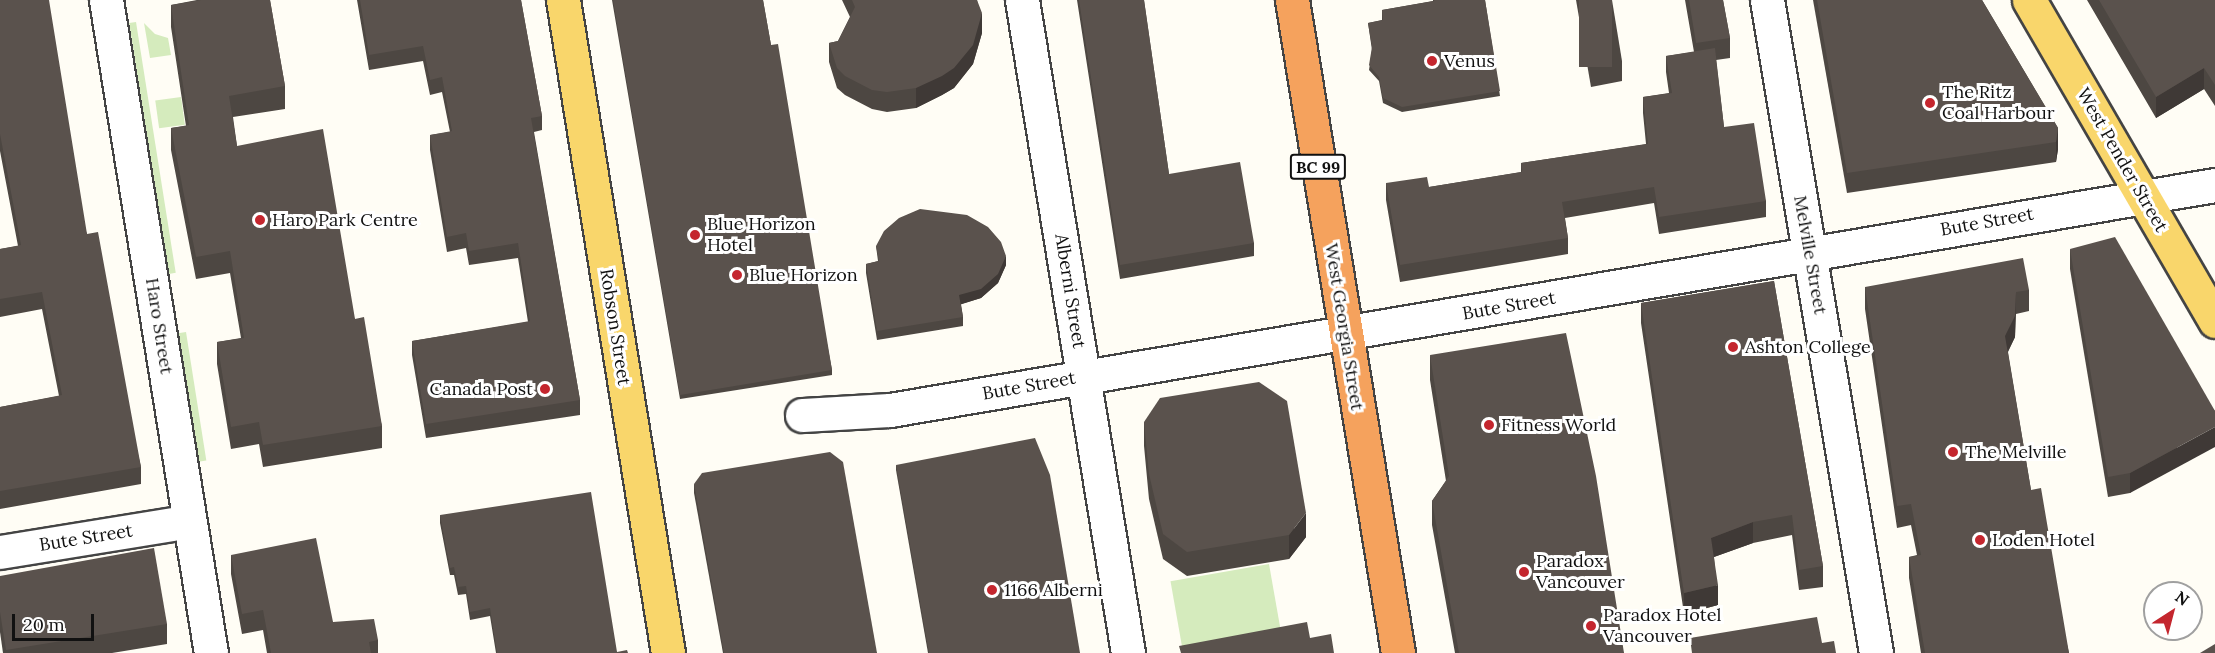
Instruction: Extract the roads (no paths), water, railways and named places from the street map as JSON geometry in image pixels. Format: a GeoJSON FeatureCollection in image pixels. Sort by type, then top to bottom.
{"type":"FeatureCollection","features":[{"type":"Feature","properties":{"kind":"highway","name":"West Georgia Street"},"geometry":{"type":"LineString","coordinates":[[1292,0],[1398,653]]}},
{"type":"Feature","properties":{"kind":"main road","name":"Robson Street"},"geometry":{"type":"LineString","coordinates":[[563,0],[668,653]]}},
{"type":"Feature","properties":{"kind":"main road","name":"West Pender Street"},"geometry":{"type":"LineString","coordinates":[[2029,0],[2215,321]]}},
{"type":"Feature","properties":{"kind":"street","name":"Haro Street"},"geometry":{"type":"LineString","coordinates":[[106,0],[211,653]]}},
{"type":"Feature","properties":{"kind":"street","name":"Alberni Street"},"geometry":{"type":"LineString","coordinates":[[1022,0],[1128,653]]}},
{"type":"Feature","properties":{"kind":"street","name":"Melville Street"},"geometry":{"type":"LineString","coordinates":[[1767,0],[1876,653]]}},
{"type":"Feature","properties":{"kind":"street","name":"Bute Street"},"geometry":{"type":"LineString","coordinates":[[802,415],[834,411],[857,415],[2215,185]]}},
{"type":"Feature","properties":{"kind":"street","name":"Bute Street"},"geometry":{"type":"LineString","coordinates":[[0,552],[172,524]]}},
{"type":"Feature","properties":{"kind":"place","name":"Venus"},"geometry":{"type":"Point","coordinates":[1432,61]}},
{"type":"Feature","properties":{"kind":"place","name":"The Ritz Coal Harbour"},"geometry":{"type":"Point","coordinates":[1930,103]}},
{"type":"Feature","properties":{"kind":"place","name":"Haro Park Centre"},"geometry":{"type":"Point","coordinates":[260,220]}},
{"type":"Feature","properties":{"kind":"place","name":"Blue Horizon Hotel"},"geometry":{"type":"Point","coordinates":[695,235]}},
{"type":"Feature","properties":{"kind":"place","name":"Blue Horizon"},"geometry":{"type":"Point","coordinates":[737,275]}},
{"type":"Feature","properties":{"kind":"place","name":"Ashton College"},"geometry":{"type":"Point","coordinates":[1733,347]}},
{"type":"Feature","properties":{"kind":"place","name":"Canada Post"},"geometry":{"type":"Point","coordinates":[545,389]}},
{"type":"Feature","properties":{"kind":"place","name":"Fitness World"},"geometry":{"type":"Point","coordinates":[1489,425]}},
{"type":"Feature","properties":{"kind":"place","name":"The Melville"},"geometry":{"type":"Point","coordinates":[1953,452]}},
{"type":"Feature","properties":{"kind":"place","name":"Loden Hotel"},"geometry":{"type":"Point","coordinates":[1980,540]}},
{"type":"Feature","properties":{"kind":"place","name":"Paradox Vancouver"},"geometry":{"type":"Point","coordinates":[1524,572]}},
{"type":"Feature","properties":{"kind":"place","name":"1166 Alberni"},"geometry":{"type":"Point","coordinates":[992,590]}},
{"type":"Feature","properties":{"kind":"place","name":"Paradox Hotel Vancouver"},"geometry":{"type":"Point","coordinates":[1591,626]}}]}
